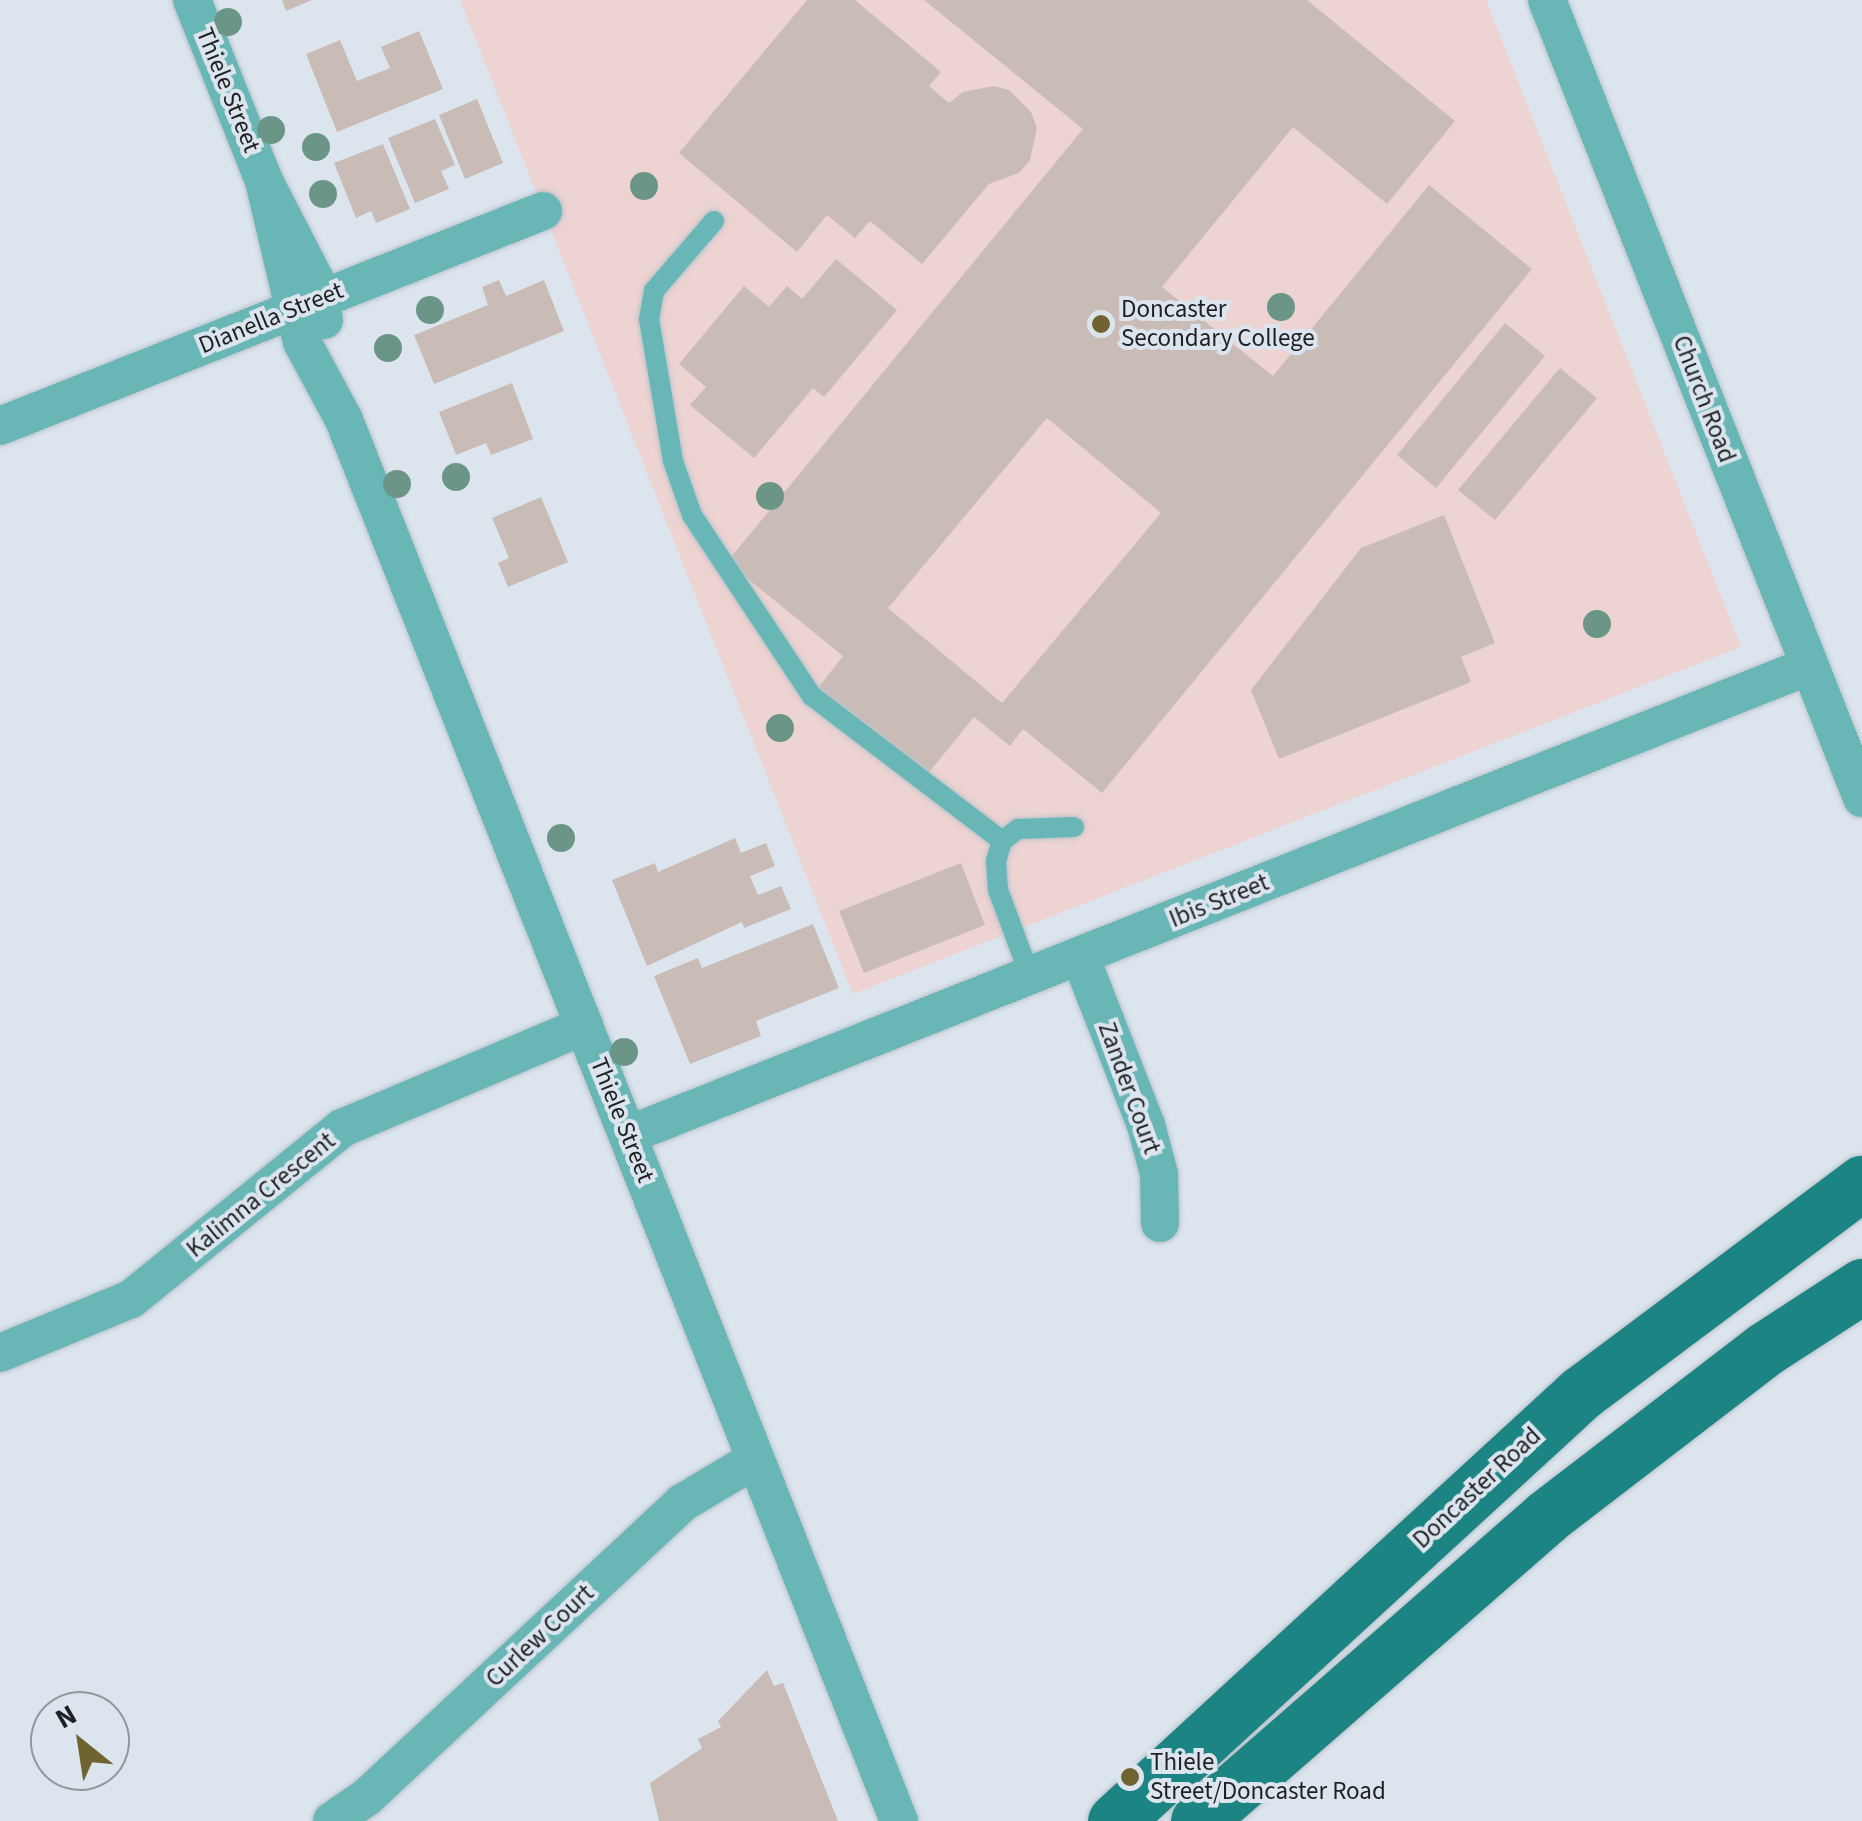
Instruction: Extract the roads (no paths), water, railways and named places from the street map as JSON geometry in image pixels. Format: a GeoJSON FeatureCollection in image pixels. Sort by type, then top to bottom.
{"type":"FeatureCollection","features":[{"type":"Feature","properties":{"kind":"main road","name":"Doncaster Road"},"geometry":{"type":"LineString","coordinates":[[1115,1821],[1581,1393],[1862,1184]]}},
{"type":"Feature","properties":{"kind":"main road"},"geometry":{"type":"LineString","coordinates":[[1224,1813],[1546,1518],[1764,1349],[1862,1286]]}},
{"type":"Feature","properties":{"kind":"street","name":"Thiele Street"},"geometry":{"type":"LineString","coordinates":[[192,0],[264,181],[307,304],[302,342],[344,420],[899,1821]]}},
{"type":"Feature","properties":{"kind":"street","name":"Church Road"},"geometry":{"type":"LineString","coordinates":[[1547,0],[1862,798]]}},
{"type":"Feature","properties":{"kind":"street","name":"Dianella Street"},"geometry":{"type":"LineString","coordinates":[[0,426],[543,211]]}},
{"type":"Feature","properties":{"kind":"street","name":"Ibis Street"},"geometry":{"type":"LineString","coordinates":[[628,1135],[1809,666]]}},
{"type":"Feature","properties":{"kind":"street","name":"Zander Court"},"geometry":{"type":"LineString","coordinates":[[1080,956],[1146,1125],[1159,1174],[1160,1222]]}},
{"type":"Feature","properties":{"kind":"street","name":"Kalimna Crescent"},"geometry":{"type":"LineString","coordinates":[[0,1353],[131,1299],[342,1128],[584,1026]]}},
{"type":"Feature","properties":{"kind":"street","name":"Curlew Court"},"geometry":{"type":"LineString","coordinates":[[332,1821],[367,1797],[682,1503],[754,1460]]}},
{"type":"Feature","properties":{"kind":"lane"},"geometry":{"type":"LineString","coordinates":[[714,221],[654,291],[649,320],[673,461],[692,515],[719,564],[828,712],[1002,841]]}},
{"type":"Feature","properties":{"kind":"lane"},"geometry":{"type":"LineString","coordinates":[[1002,841],[1039,824],[1074,827]]}},
{"type":"Feature","properties":{"kind":"lane"},"geometry":{"type":"LineString","coordinates":[[1002,841],[995,877],[1030,976]]}},
{"type":"Feature","properties":{"kind":"place","name":"Doncaster Secondary College"},"geometry":{"type":"Point","coordinates":[1101,324]}},
{"type":"Feature","properties":{"kind":"place","name":"Thiele Street/Doncaster Road"},"geometry":{"type":"Point","coordinates":[1130,1777]}}]}
